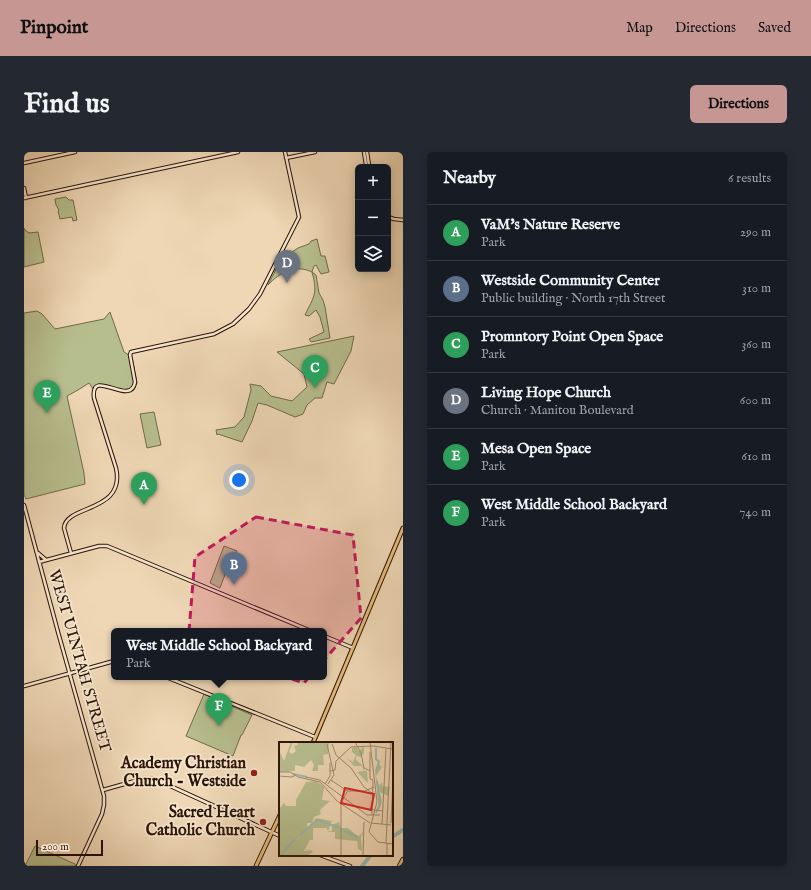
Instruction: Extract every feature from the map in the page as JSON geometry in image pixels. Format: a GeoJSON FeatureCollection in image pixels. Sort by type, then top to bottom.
{"type":"FeatureCollection","features":[{"type":"Feature","properties":{"kind":"highway"},"geometry":{"type":"LineString","coordinates":[[402,865],[403,860]]}},
{"type":"Feature","properties":{"kind":"main road"},"geometry":{"type":"LineString","coordinates":[[312,742],[403,528]]}},
{"type":"Feature","properties":{"kind":"main road"},"geometry":{"type":"LineString","coordinates":[[256,866],[279,817]]}},
{"type":"Feature","properties":{"kind":"street"},"geometry":{"type":"LineString","coordinates":[[24,163],[75,152]]}},
{"type":"Feature","properties":{"kind":"street"},"geometry":{"type":"LineString","coordinates":[[24,188],[25,198],[238,152]]}},
{"type":"Feature","properties":{"kind":"street"},"geometry":{"type":"LineString","coordinates":[[71,553],[64,528],[66,522],[71,517],[108,498],[114,490],[117,480],[116,468],[94,398],[94,390],[99,385],[104,385],[125,392],[130,391],[135,386],[130,355],[131,352],[214,334],[230,326],[244,315],[260,294],[298,221],[299,217],[297,206],[285,152]]}},
{"type":"Feature","properties":{"kind":"street"},"geometry":{"type":"LineString","coordinates":[[286,158],[314,152]]}},
{"type":"Feature","properties":{"kind":"street"},"geometry":{"type":"LineString","coordinates":[[364,152],[366,164]]}},
{"type":"Feature","properties":{"kind":"street"},"geometry":{"type":"LineString","coordinates":[[367,152],[369,164]]}},
{"type":"Feature","properties":{"kind":"street"},"geometry":{"type":"LineString","coordinates":[[391,218],[403,220]]}},
{"type":"Feature","properties":{"kind":"street","name":"WEST UINTAH STREET"},"geometry":{"type":"LineString","coordinates":[[24,505],[103,790],[104,805],[102,814],[78,866]]}},
{"type":"Feature","properties":{"kind":"street"},"geometry":{"type":"LineString","coordinates":[[39,562],[99,546],[107,546],[304,628]]}},
{"type":"Feature","properties":{"kind":"street"},"geometry":{"type":"LineString","coordinates":[[36,552],[46,560]]}},
{"type":"Feature","properties":{"kind":"street"},"geometry":{"type":"LineString","coordinates":[[327,637],[352,648]]}},
{"type":"Feature","properties":{"kind":"street"},"geometry":{"type":"LineString","coordinates":[[24,686],[111,663]]}},
{"type":"Feature","properties":{"kind":"street"},"geometry":{"type":"LineString","coordinates":[[173,680],[315,737]]}},
{"type":"Feature","properties":{"kind":"street"},"geometry":{"type":"LineString","coordinates":[[103,790],[142,779],[155,779],[279,836]]}},
{"type":"Feature","properties":{"kind":"street"},"geometry":{"type":"LineString","coordinates":[[323,856],[350,866]]}},
{"type":"Feature","properties":{"kind":"highlighted area"},"geometry":{"type":"Polygon","coordinates":[[[256,517],[353,535],[361,618],[304,683],[188,644],[195,557],[256,517]]]}},
{"type":"Feature","properties":{"kind":"green space"},"geometry":{"type":"Polygon","coordinates":[[[66,197],[69,200],[73,200],[77,220],[73,221],[72,217],[60,219],[59,210],[55,199],[66,197]]]}},
{"type":"Feature","properties":{"kind":"green space"},"geometry":{"type":"Polygon","coordinates":[[[24,228],[29,233],[38,232],[44,262],[24,267],[24,228]]]}},
{"type":"Feature","properties":{"kind":"green space"},"geometry":{"type":"Polygon","coordinates":[[[317,239],[321,256],[325,256],[329,272],[321,274],[316,265],[314,266],[312,272],[294,269],[278,276],[268,285],[284,254],[288,255],[298,248],[317,239]]]}},
{"type":"Feature","properties":{"kind":"green space"},"geometry":{"type":"Polygon","coordinates":[[[312,272],[316,275],[319,293],[325,307],[330,338],[311,342],[309,339],[324,332],[320,317],[316,310],[309,316],[305,315],[315,290],[312,272]]]}},
{"type":"Feature","properties":{"kind":"green space"},"geometry":{"type":"Polygon","coordinates":[[[37,311],[42,314],[55,329],[104,319],[110,312],[124,352],[132,357],[137,383],[134,390],[123,393],[102,386],[93,389],[89,383],[67,396],[84,473],[85,484],[26,499],[24,495],[24,313],[37,311]]]}},
{"type":"Feature","properties":{"kind":"green space"},"geometry":{"type":"Polygon","coordinates":[[[354,336],[351,351],[334,384],[327,382],[322,398],[315,398],[307,405],[303,414],[295,417],[267,405],[258,403],[252,421],[242,442],[218,434],[217,435],[216,430],[235,427],[244,417],[251,390],[250,384],[261,386],[271,396],[292,401],[307,387],[304,374],[277,352],[354,336]]]}},
{"type":"Feature","properties":{"kind":"green space"},"geometry":{"type":"Polygon","coordinates":[[[154,412],[161,445],[147,448],[140,414],[154,412]]]}},
{"type":"Feature","properties":{"kind":"green space"},"geometry":{"type":"Polygon","coordinates":[[[224,546],[237,551],[234,556],[232,556],[229,565],[231,566],[226,572],[220,588],[210,583],[224,546]]]}},
{"type":"Feature","properties":{"kind":"green space"},"geometry":{"type":"Polygon","coordinates":[[[204,694],[252,715],[241,735],[233,756],[186,736],[204,694]]]}},
{"type":"Feature","properties":{"kind":"green space"},"geometry":{"type":"Polygon","coordinates":[[[35,846],[75,864],[76,866],[25,866],[35,846]]]}},
{"type":"Feature","properties":{"kind":"waterway"},"geometry":{"type":"LineString","coordinates":[[393,836],[403,830]]}},
{"type":"Feature","properties":{"kind":"waterway"},"geometry":{"type":"LineString","coordinates":[[362,866],[370,856]]}},
{"type":"Feature","properties":{"kind":"place","name":"Living Hope Church"},"geometry":{"type":"Point","coordinates":[287,283]}},
{"type":"Feature","properties":{"kind":"place","name":"Promntory Point Open Space"},"geometry":{"type":"Point","coordinates":[315,388]}},
{"type":"Feature","properties":{"kind":"place","name":"Mesa Open Space"},"geometry":{"type":"Point","coordinates":[47,413]}},
{"type":"Feature","properties":{"kind":"place","name":"VaM's Nature Reserve"},"geometry":{"type":"Point","coordinates":[144,505]}},
{"type":"Feature","properties":{"kind":"place","name":"Westside Community Center"},"geometry":{"type":"Point","coordinates":[234,585]}},
{"type":"Feature","properties":{"kind":"place","name":"West Middle School Backyard"},"geometry":{"type":"Point","coordinates":[219,726]}},
{"type":"Feature","properties":{"kind":"place","name":"Academy Christian Church - Westside"},"geometry":{"type":"Point","coordinates":[254,773]}},
{"type":"Feature","properties":{"kind":"place","name":"Sacred Heart Catholic Church"},"geometry":{"type":"Point","coordinates":[263,822]}}]}
